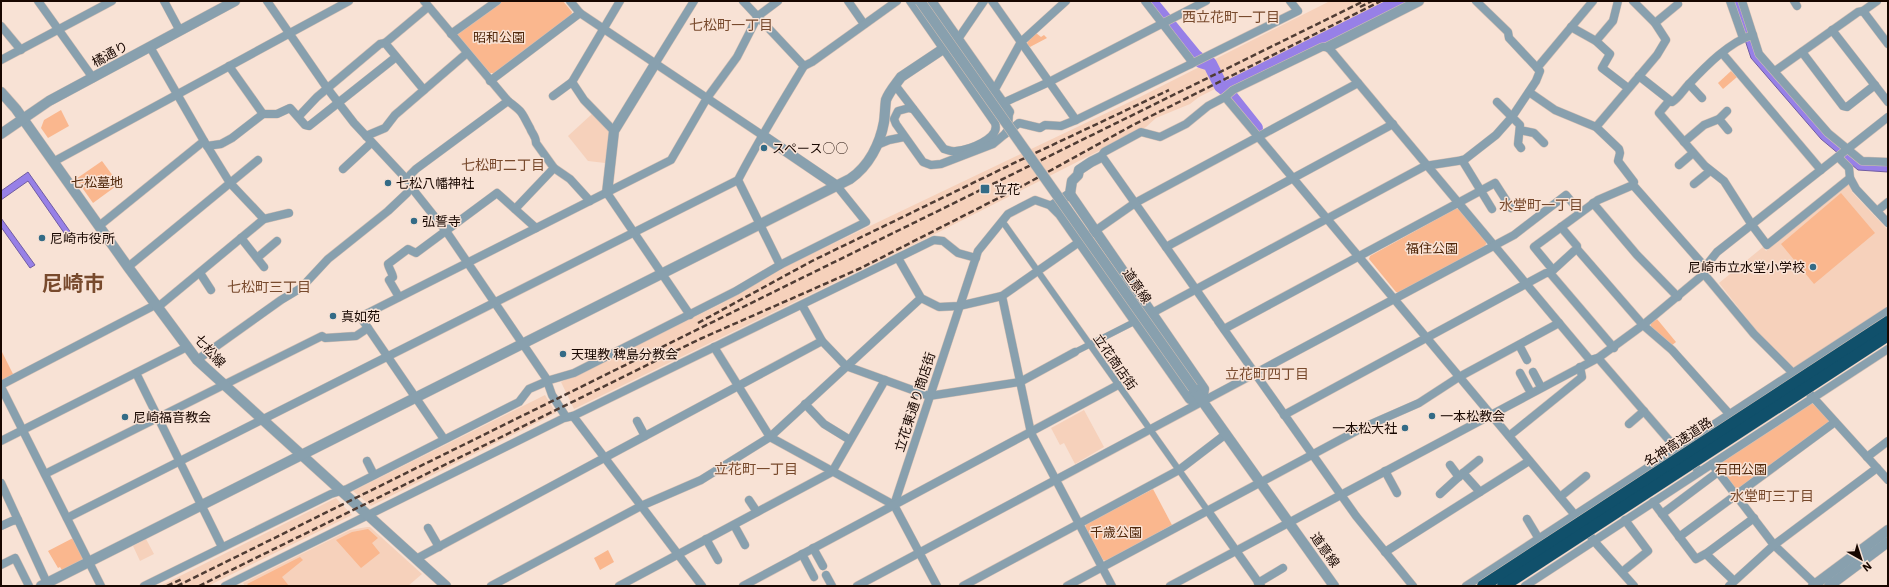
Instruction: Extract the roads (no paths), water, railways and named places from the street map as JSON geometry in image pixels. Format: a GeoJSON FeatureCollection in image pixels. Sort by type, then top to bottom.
{"type":"FeatureCollection","features":[{"type":"Feature","properties":{"kind":"highway","name":"名神高速道路"},"geometry":{"type":"LineString","coordinates":[[1483,586],[1888,322]]}},
{"type":"Feature","properties":{"kind":"highway","name":"名神高速道路"},"geometry":{"type":"LineString","coordinates":[[1503,586],[1888,335]]}},
{"type":"Feature","properties":{"kind":"street"},"geometry":{"type":"LineString","coordinates":[[38,1],[93,78]]}},
{"type":"Feature","properties":{"kind":"street"},"geometry":{"type":"LineString","coordinates":[[1,60],[112,1]]}},
{"type":"Feature","properties":{"kind":"street"},"geometry":{"type":"LineString","coordinates":[[164,1],[180,31]]}},
{"type":"Feature","properties":{"kind":"street","name":"橘通り"},"geometry":{"type":"LineString","coordinates":[[1,134],[22,118],[234,1]]}},
{"type":"Feature","properties":{"kind":"street"},"geometry":{"type":"LineString","coordinates":[[267,1],[290,32],[327,88],[369,140],[411,185],[446,231],[546,381],[552,395],[604,458],[702,586]]}},
{"type":"Feature","properties":{"kind":"street"},"geometry":{"type":"LineString","coordinates":[[53,162],[349,1]]}},
{"type":"Feature","properties":{"kind":"street"},"geometry":{"type":"LineString","coordinates":[[451,34],[497,1]]}},
{"type":"Feature","properties":{"kind":"street"},"geometry":{"type":"LineString","coordinates":[[144,586],[331,494],[374,475],[519,402],[529,389],[546,381],[574,373],[736,291],[780,264],[866,222],[837,186],[580,13],[570,1]]}},
{"type":"Feature","properties":{"kind":"street"},"geometry":{"type":"LineString","coordinates":[[554,96],[572,82],[620,1]]}},
{"type":"Feature","properties":{"kind":"street"},"geometry":{"type":"LineString","coordinates":[[690,315],[608,193],[614,130],[694,1]]}},
{"type":"Feature","properties":{"kind":"street"},"geometry":{"type":"LineString","coordinates":[[743,1],[804,66]]}},
{"type":"Feature","properties":{"kind":"street"},"geometry":{"type":"LineString","coordinates":[[444,439],[361,318],[399,297],[671,160],[707,98],[737,57],[758,16],[778,1]]}},
{"type":"Feature","properties":{"kind":"street"},"geometry":{"type":"LineString","coordinates":[[848,1],[864,24]]}},
{"type":"Feature","properties":{"kind":"street"},"geometry":{"type":"LineString","coordinates":[[67,518],[636,233],[738,180],[762,135],[768,128],[804,66],[812,62],[897,1]]}},
{"type":"Feature","properties":{"kind":"street"},"geometry":{"type":"LineString","coordinates":[[895,85],[941,147],[953,151],[959,151],[981,143],[994,134],[996,126],[910,1]]}},
{"type":"Feature","properties":{"kind":"street","name":"道意線"},"geometry":{"type":"LineString","coordinates":[[920,1],[1334,586]]}},
{"type":"Feature","properties":{"kind":"street"},"geometry":{"type":"LineString","coordinates":[[931,1],[1009,112],[1009,124],[1005,134]]}},
{"type":"Feature","properties":{"kind":"street"},"geometry":{"type":"LineString","coordinates":[[1,483],[44,584],[202,506],[853,177],[867,163],[877,145],[884,122],[886,100],[895,85],[901,77],[958,39],[984,1]]}},
{"type":"Feature","properties":{"kind":"street"},"geometry":{"type":"LineString","coordinates":[[992,1],[1076,120]]}},
{"type":"Feature","properties":{"kind":"street"},"geometry":{"type":"LineString","coordinates":[[980,102],[994,91],[1021,42],[1066,1]]}},
{"type":"Feature","properties":{"kind":"street"},"geometry":{"type":"LineString","coordinates":[[1144,1],[1166,22],[1190,59],[1196,61]]}},
{"type":"Feature","properties":{"kind":"street"},"geometry":{"type":"LineString","coordinates":[[1003,103],[1049,82],[1205,1]]}},
{"type":"Feature","properties":{"kind":"street"},"geometry":{"type":"LineString","coordinates":[[913,110],[902,110],[895,116],[896,124],[923,162],[932,165],[941,164],[993,144],[1020,123],[1040,128],[1045,125],[1061,126],[1076,120],[1298,11],[1290,1]]}},
{"type":"Feature","properties":{"kind":"street"},"geometry":{"type":"LineString","coordinates":[[1202,401],[1204,389],[1070,194],[1072,181],[1078,175],[1079,170],[1101,157],[1104,152],[1141,132],[1160,137],[1186,124],[1208,106],[1227,96],[1322,47],[1328,47],[1419,1]]}},
{"type":"Feature","properties":{"kind":"street"},"geometry":{"type":"LineString","coordinates":[[802,305],[822,341],[846,366],[930,396],[1020,382],[1427,166],[1462,160],[1496,135],[1512,118],[1540,74],[1540,71],[1509,38],[1508,32],[1476,1]]}},
{"type":"Feature","properties":{"kind":"street"},"geometry":{"type":"LineString","coordinates":[[1537,68],[1593,1]]}},
{"type":"Feature","properties":{"kind":"street"},"geometry":{"type":"LineString","coordinates":[[1596,41],[1613,21],[1618,1]]}},
{"type":"Feature","properties":{"kind":"street"},"geometry":{"type":"LineString","coordinates":[[1596,127],[1639,76],[1666,40],[1655,23],[1633,1]]}},
{"type":"Feature","properties":{"kind":"street"},"geometry":{"type":"LineString","coordinates":[[1730,1],[1759,54],[1828,133],[1843,153],[1849,168],[1850,178],[1856,188],[1888,223]]}},
{"type":"Feature","properties":{"kind":"street"},"geometry":{"type":"LineString","coordinates":[[1742,1],[1749,36]]}},
{"type":"Feature","properties":{"kind":"street"},"geometry":{"type":"LineString","coordinates":[[1775,71],[1832,30],[1876,1]]}},
{"type":"Feature","properties":{"kind":"street"},"geometry":{"type":"LineString","coordinates":[[298,116],[327,88],[380,44],[385,43],[426,4],[490,81],[508,101],[524,114],[536,138],[536,143],[554,168],[570,178],[590,201]]}},
{"type":"Feature","properties":{"kind":"street"},"geometry":{"type":"LineString","coordinates":[[1655,23],[1678,4]]}},
{"type":"Feature","properties":{"kind":"street"},"geometry":{"type":"LineString","coordinates":[[1863,11],[1888,44]]}},
{"type":"Feature","properties":{"kind":"street"},"geometry":{"type":"LineString","coordinates":[[490,81],[580,13]]}},
{"type":"Feature","properties":{"kind":"street"},"geometry":{"type":"LineString","coordinates":[[1,26],[21,50]]}},
{"type":"Feature","properties":{"kind":"street"},"geometry":{"type":"LineString","coordinates":[[1571,27],[1596,41],[1610,54],[1602,68],[1628,88]]}},
{"type":"Feature","properties":{"kind":"street"},"geometry":{"type":"LineString","coordinates":[[1832,30],[1888,102]]}},
{"type":"Feature","properties":{"kind":"street"},"geometry":{"type":"LineString","coordinates":[[1749,36],[1722,53],[1689,84],[1675,100],[1669,101],[1659,113],[1710,171],[1721,178],[1767,245],[1850,178]]}},
{"type":"Feature","properties":{"kind":"street"},"geometry":{"type":"LineString","coordinates":[[385,43],[424,90]]}},
{"type":"Feature","properties":{"kind":"street"},"geometry":{"type":"LineString","coordinates":[[150,47],[176,95],[230,183],[264,219]]}},
{"type":"Feature","properties":{"kind":"street"},"geometry":{"type":"LineString","coordinates":[[1328,47],[1590,360],[1598,358]]}},
{"type":"Feature","properties":{"kind":"street"},"geometry":{"type":"LineString","coordinates":[[1802,52],[1843,106],[1847,107],[1875,85]]}},
{"type":"Feature","properties":{"kind":"street"},"geometry":{"type":"LineString","coordinates":[[343,169],[369,140],[385,128],[395,115],[467,53]]}},
{"type":"Feature","properties":{"kind":"street"},"geometry":{"type":"LineString","coordinates":[[1722,53],[1821,170]]}},
{"type":"Feature","properties":{"kind":"street"},"geometry":{"type":"LineString","coordinates":[[99,226],[205,144],[221,144],[232,138],[263,114],[277,114],[290,108],[305,125],[309,126],[396,56]]}},
{"type":"Feature","properties":{"kind":"street"},"geometry":{"type":"LineString","coordinates":[[229,66],[263,114]]}},
{"type":"Feature","properties":{"kind":"street"},"geometry":{"type":"LineString","coordinates":[[1639,76],[1669,101]]}},
{"type":"Feature","properties":{"kind":"street"},"geometry":{"type":"LineString","coordinates":[[572,82],[584,100],[614,130]]}},
{"type":"Feature","properties":{"kind":"street"},"geometry":{"type":"LineString","coordinates":[[898,258],[921,298],[939,307],[959,306],[1002,296],[1135,203],[1358,83]]}},
{"type":"Feature","properties":{"kind":"street"},"geometry":{"type":"LineString","coordinates":[[1689,84],[1702,98]]}},
{"type":"Feature","properties":{"kind":"street","name":"七松線"},"geometry":{"type":"LineString","coordinates":[[1,92],[22,118],[128,267],[197,360],[224,385],[232,397],[262,420],[446,586]]}},
{"type":"Feature","properties":{"kind":"street"},"geometry":{"type":"LineString","coordinates":[[1529,92],[1555,110],[1596,127],[1619,149],[1620,153],[1618,161],[1634,182],[1633,185],[1705,271],[1754,334],[1794,373],[1813,398],[1888,480]]}},
{"type":"Feature","properties":{"kind":"street"},"geometry":{"type":"LineString","coordinates":[[1227,96],[1429,337],[1490,415],[1632,585]]}},
{"type":"Feature","properties":{"kind":"street"},"geometry":{"type":"LineString","coordinates":[[197,360],[301,288],[328,259],[388,211],[407,193],[411,185],[410,175],[416,169],[508,101]]}},
{"type":"Feature","properties":{"kind":"street"},"geometry":{"type":"LineString","coordinates":[[1497,102],[1520,125],[1518,144],[1521,148]]}},
{"type":"Feature","properties":{"kind":"street"},"geometry":{"type":"LineString","coordinates":[[1684,142],[1704,125],[1719,118],[1727,111]]}},
{"type":"Feature","properties":{"kind":"street"},"geometry":{"type":"LineString","coordinates":[[1170,586],[1541,387],[1598,358],[1614,348],[1678,297],[1705,271],[1717,252],[1888,117]]}},
{"type":"Feature","properties":{"kind":"street"},"geometry":{"type":"LineString","coordinates":[[1719,118],[1728,130]]}},
{"type":"Feature","properties":{"kind":"street"},"geometry":{"type":"LineString","coordinates":[[1166,247],[1393,124]]}},
{"type":"Feature","properties":{"kind":"street"},"geometry":{"type":"LineString","coordinates":[[1520,130],[1534,133],[1544,143]]}},
{"type":"Feature","properties":{"kind":"street"},"geometry":{"type":"LineString","coordinates":[[877,145],[889,140],[904,137]]}},
{"type":"Feature","properties":{"kind":"street"},"geometry":{"type":"LineString","coordinates":[[941,147],[941,164]]}},
{"type":"Feature","properties":{"kind":"street"},"geometry":{"type":"LineString","coordinates":[[1679,165],[1693,153]]}},
{"type":"Feature","properties":{"kind":"street"},"geometry":{"type":"LineString","coordinates":[[1843,153],[1862,161],[1888,162]]}},
{"type":"Feature","properties":{"kind":"street"},"geometry":{"type":"LineString","coordinates":[[1101,157],[1104,159],[1341,494],[1413,586]]}},
{"type":"Feature","properties":{"kind":"street"},"geometry":{"type":"LineString","coordinates":[[128,267],[258,160]]}},
{"type":"Feature","properties":{"kind":"street"},"geometry":{"type":"LineString","coordinates":[[1462,160],[1492,209]]}},
{"type":"Feature","properties":{"kind":"street"},"geometry":{"type":"LineString","coordinates":[[515,209],[554,168]]}},
{"type":"Feature","properties":{"kind":"street"},"geometry":{"type":"LineString","coordinates":[[1694,184],[1710,171]]}},
{"type":"Feature","properties":{"kind":"street"},"geometry":{"type":"LineString","coordinates":[[738,180],[780,264]]}},
{"type":"Feature","properties":{"kind":"street"},"geometry":{"type":"LineString","coordinates":[[1224,329],[1495,183],[1511,208]]}},
{"type":"Feature","properties":{"kind":"street"},"geometry":{"type":"LineString","coordinates":[[1614,348],[1551,271],[1534,247],[1593,203],[1608,194],[1633,185]]}},
{"type":"Feature","properties":{"kind":"street"},"geometry":{"type":"LineString","coordinates":[[399,297],[390,280],[393,277],[388,264],[408,249],[416,253],[497,193],[536,228]]}},
{"type":"Feature","properties":{"kind":"street"},"geometry":{"type":"LineString","coordinates":[[1070,194],[1052,206],[1060,214],[1078,242],[1190,399],[1202,401]]}},
{"type":"Feature","properties":{"kind":"street"},"geometry":{"type":"LineString","coordinates":[[857,586],[1514,235],[1566,195],[1580,212]]}},
{"type":"Feature","properties":{"kind":"street","name":"立花東通り商店街"},"geometry":{"type":"LineString","coordinates":[[894,505],[978,251],[1008,214],[1035,200],[1052,206]]}},
{"type":"Feature","properties":{"kind":"street"},"geometry":{"type":"LineString","coordinates":[[1877,211],[1888,202]]}},
{"type":"Feature","properties":{"kind":"street"},"geometry":{"type":"LineString","coordinates":[[1593,203],[1637,255],[1678,297]]}},
{"type":"Feature","properties":{"kind":"street"},"geometry":{"type":"LineString","coordinates":[[101,586],[1,386],[157,306],[200,273],[264,219],[289,213]]}},
{"type":"Feature","properties":{"kind":"street","name":"立花商店街"},"geometry":{"type":"LineString","coordinates":[[1005,225],[1208,511]]}},
{"type":"Feature","properties":{"kind":"street"},"geometry":{"type":"LineString","coordinates":[[1561,227],[1577,246],[1577,249],[1643,325],[1672,350],[1730,414],[1748,440]]}},
{"type":"Feature","properties":{"kind":"street"},"geometry":{"type":"LineString","coordinates":[[241,238],[264,267]]}},
{"type":"Feature","properties":{"kind":"street"},"geometry":{"type":"LineString","coordinates":[[225,586],[938,239],[949,244],[958,253],[976,258]]}},
{"type":"Feature","properties":{"kind":"street"},"geometry":{"type":"LineString","coordinates":[[257,258],[277,241]]}},
{"type":"Feature","properties":{"kind":"street"},"geometry":{"type":"LineString","coordinates":[[1284,415],[1551,271],[1577,249]]}},
{"type":"Feature","properties":{"kind":"street"},"geometry":{"type":"LineString","coordinates":[[200,273],[211,290]]}},
{"type":"Feature","properties":{"kind":"street"},"geometry":{"type":"LineString","coordinates":[[1002,296],[1031,433],[1112,586]]}},
{"type":"Feature","properties":{"kind":"street"},"geometry":{"type":"LineString","coordinates":[[491,586],[640,506],[702,480],[770,437],[921,298]]}},
{"type":"Feature","properties":{"kind":"street"},"geometry":{"type":"LineString","coordinates":[[1466,586],[1888,311]]}},
{"type":"Feature","properties":{"kind":"street"},"geometry":{"type":"LineString","coordinates":[[1067,586],[1362,428],[1419,403],[1461,376],[1559,323]]}},
{"type":"Feature","properties":{"kind":"street"},"geometry":{"type":"LineString","coordinates":[[45,474],[322,336],[326,338],[356,336],[368,328]]}},
{"type":"Feature","properties":{"kind":"street"},"geometry":{"type":"LineString","coordinates":[[416,559],[739,387],[822,341]]}},
{"type":"Feature","properties":{"kind":"street"},"geometry":{"type":"LineString","coordinates":[[1519,344],[1527,360]]}},
{"type":"Feature","properties":{"kind":"street"},"geometry":{"type":"LineString","coordinates":[[1,441],[187,347]]}},
{"type":"Feature","properties":{"kind":"street"},"geometry":{"type":"LineString","coordinates":[[714,347],[770,437],[894,505],[937,586]]}},
{"type":"Feature","properties":{"kind":"street"},"geometry":{"type":"LineString","coordinates":[[1506,560],[1524,586],[1888,349]]}},
{"type":"Feature","properties":{"kind":"street"},"geometry":{"type":"LineString","coordinates":[[1598,358],[1674,446],[1682,446]]}},
{"type":"Feature","properties":{"kind":"street"},"geometry":{"type":"LineString","coordinates":[[1509,436],[1582,377],[1580,367]]}},
{"type":"Feature","properties":{"kind":"street"},"geometry":{"type":"LineString","coordinates":[[1533,372],[1541,387]]}},
{"type":"Feature","properties":{"kind":"street"},"geometry":{"type":"LineString","coordinates":[[136,373],[222,547]]}},
{"type":"Feature","properties":{"kind":"street"},"geometry":{"type":"LineString","coordinates":[[1520,373],[1531,393]]}},
{"type":"Feature","properties":{"kind":"street"},"geometry":{"type":"LineString","coordinates":[[619,586],[832,472],[885,380]]}},
{"type":"Feature","properties":{"kind":"street"},"geometry":{"type":"LineString","coordinates":[[743,586],[1031,433],[1118,385]]}},
{"type":"Feature","properties":{"kind":"street"},"geometry":{"type":"LineString","coordinates":[[806,404],[824,424],[850,440]]}},
{"type":"Feature","properties":{"kind":"street"},"geometry":{"type":"LineString","coordinates":[[1629,424],[1644,411]]}},
{"type":"Feature","properties":{"kind":"street"},"geometry":{"type":"LineString","coordinates":[[637,421],[645,436]]}},
{"type":"Feature","properties":{"kind":"street"},"geometry":{"type":"LineString","coordinates":[[1680,537],[1835,422]]}},
{"type":"Feature","properties":{"kind":"street"},"geometry":{"type":"LineString","coordinates":[[963,586],[1179,470],[1226,434]]}},
{"type":"Feature","properties":{"kind":"street"},"geometry":{"type":"LineString","coordinates":[[1867,457],[1888,441]]}},
{"type":"Feature","properties":{"kind":"street"},"geometry":{"type":"LineString","coordinates":[[1682,446],[1699,472]]}},
{"type":"Feature","properties":{"kind":"street"},"geometry":{"type":"LineString","coordinates":[[367,460],[374,475]]}},
{"type":"Feature","properties":{"kind":"street"},"geometry":{"type":"LineString","coordinates":[[1440,494],[1478,460]]}},
{"type":"Feature","properties":{"kind":"street"},"geometry":{"type":"LineString","coordinates":[[1385,552],[1529,461]]}},
{"type":"Feature","properties":{"kind":"street"},"geometry":{"type":"LineString","coordinates":[[1712,464],[1774,545],[1815,585],[1888,530]]}},
{"type":"Feature","properties":{"kind":"street"},"geometry":{"type":"LineString","coordinates":[[1450,465],[1480,492]]}},
{"type":"Feature","properties":{"kind":"street"},"geometry":{"type":"LineString","coordinates":[[1706,554],[1731,584],[1774,545],[1877,468]]}},
{"type":"Feature","properties":{"kind":"street"},"geometry":{"type":"LineString","coordinates":[[1385,471],[1397,493]]}},
{"type":"Feature","properties":{"kind":"street"},"geometry":{"type":"LineString","coordinates":[[1662,514],[1718,472]]}},
{"type":"Feature","properties":{"kind":"street"},"geometry":{"type":"LineString","coordinates":[[1560,497],[1586,476]]}},
{"type":"Feature","properties":{"kind":"street"},"geometry":{"type":"LineString","coordinates":[[749,500],[757,512]]}},
{"type":"Feature","properties":{"kind":"street"},"geometry":{"type":"LineString","coordinates":[[1653,502],[1696,559],[1706,554],[1754,518]]}},
{"type":"Feature","properties":{"kind":"street"},"geometry":{"type":"LineString","coordinates":[[1208,511],[1260,584],[1283,568]]}},
{"type":"Feature","properties":{"kind":"street"},"geometry":{"type":"LineString","coordinates":[[1527,519],[1539,538]]}},
{"type":"Feature","properties":{"kind":"street"},"geometry":{"type":"LineString","coordinates":[[1,526],[18,520]]}},
{"type":"Feature","properties":{"kind":"street"},"geometry":{"type":"LineString","coordinates":[[1622,572],[1648,552],[1625,520]]}},
{"type":"Feature","properties":{"kind":"street"},"geometry":{"type":"LineString","coordinates":[[734,524],[745,545]]}},
{"type":"Feature","properties":{"kind":"street"},"geometry":{"type":"LineString","coordinates":[[428,528],[439,547]]}},
{"type":"Feature","properties":{"kind":"street"},"geometry":{"type":"LineString","coordinates":[[706,539],[718,560]]}},
{"type":"Feature","properties":{"kind":"street"},"geometry":{"type":"LineString","coordinates":[[1829,586],[1888,542]]}},
{"type":"Feature","properties":{"kind":"street"},"geometry":{"type":"LineString","coordinates":[[813,548],[823,566]]}},
{"type":"Feature","properties":{"kind":"street"},"geometry":{"type":"LineString","coordinates":[[802,554],[814,577]]}},
{"type":"Feature","properties":{"kind":"street"},"geometry":{"type":"LineString","coordinates":[[1,565],[15,558],[30,586]]}},
{"type":"Feature","properties":{"kind":"street"},"geometry":{"type":"LineString","coordinates":[[826,575],[832,586]]}},
{"type":"Feature","properties":{"kind":"waterway"},"geometry":{"type":"LineString","coordinates":[[1150,1],[1195,56],[1201,61],[1210,64],[1221,86],[1225,89],[1401,1]]}},
{"type":"Feature","properties":{"kind":"waterway"},"geometry":{"type":"LineString","coordinates":[[1225,89],[1256,128]]}},
{"type":"Feature","properties":{"kind":"railway"},"geometry":{"type":"LineString","coordinates":[[177,586],[1364,1]]}},
{"type":"Feature","properties":{"kind":"railway"},"geometry":{"type":"LineString","coordinates":[[1360,7],[1372,1]]}},
{"type":"Feature","properties":{"kind":"railway"},"geometry":{"type":"LineString","coordinates":[[199,586],[700,339],[861,268],[1026,184],[1133,125],[1381,1]]}},
{"type":"Feature","properties":{"kind":"railway"},"geometry":{"type":"LineString","coordinates":[[698,323],[812,261],[1169,90]]}},
{"type":"Feature","properties":{"kind":"railway"},"geometry":{"type":"LineString","coordinates":[[167,586],[182,579]]}},
{"type":"Feature","properties":{"kind":"place","name":"スペース○○"},"geometry":{"type":"Point","coordinates":[764,148]}},
{"type":"Feature","properties":{"kind":"place","name":"七松八幡神社"},"geometry":{"type":"Point","coordinates":[388,183]}},
{"type":"Feature","properties":{"kind":"place","name":"立花"},"geometry":{"type":"Point","coordinates":[985,189]}},
{"type":"Feature","properties":{"kind":"place","name":"弘誓寺"},"geometry":{"type":"Point","coordinates":[414,221]}},
{"type":"Feature","properties":{"kind":"place","name":"尼崎市役所"},"geometry":{"type":"Point","coordinates":[42,238]}},
{"type":"Feature","properties":{"kind":"place","name":"尼崎市立水堂小学校"},"geometry":{"type":"Point","coordinates":[1813,267]}},
{"type":"Feature","properties":{"kind":"place","name":"真如苑"},"geometry":{"type":"Point","coordinates":[333,316]}},
{"type":"Feature","properties":{"kind":"place","name":"天理教 稗島分教会"},"geometry":{"type":"Point","coordinates":[563,354]}},
{"type":"Feature","properties":{"kind":"place","name":"一本松教会"},"geometry":{"type":"Point","coordinates":[1432,416]}},
{"type":"Feature","properties":{"kind":"place","name":"尼崎福音教会"},"geometry":{"type":"Point","coordinates":[125,417]}},
{"type":"Feature","properties":{"kind":"place","name":"一本松大社"},"geometry":{"type":"Point","coordinates":[1405,428]}},
{"type":"Feature","properties":{"kind":"district","name":"西立花町一丁目"},"geometry":{"type":"Point","coordinates":[1231,17]}},
{"type":"Feature","properties":{"kind":"district","name":"七松町一丁目"},"geometry":{"type":"Point","coordinates":[731,25]}},
{"type":"Feature","properties":{"kind":"district","name":"七松町二丁目"},"geometry":{"type":"Point","coordinates":[503,165]}},
{"type":"Feature","properties":{"kind":"district","name":"水堂町一丁目"},"geometry":{"type":"Point","coordinates":[1541,205]}},
{"type":"Feature","properties":{"kind":"district","name":"尼崎市"},"geometry":{"type":"Point","coordinates":[73,283]}},
{"type":"Feature","properties":{"kind":"district","name":"七松町三丁目"},"geometry":{"type":"Point","coordinates":[269,287]}},
{"type":"Feature","properties":{"kind":"district","name":"立花町四丁目"},"geometry":{"type":"Point","coordinates":[1267,374]}},
{"type":"Feature","properties":{"kind":"district","name":"立花町一丁目"},"geometry":{"type":"Point","coordinates":[756,469]}},
{"type":"Feature","properties":{"kind":"district","name":"水堂町三丁目"},"geometry":{"type":"Point","coordinates":[1772,496]}},
{"type":"Feature","properties":{"kind":"park label","name":"昭和公園"},"geometry":{"type":"Point","coordinates":[499,37]}},
{"type":"Feature","properties":{"kind":"park label","name":"七松墓地"},"geometry":{"type":"Point","coordinates":[97,182]}},
{"type":"Feature","properties":{"kind":"park label","name":"福住公園"},"geometry":{"type":"Point","coordinates":[1432,248]}},
{"type":"Feature","properties":{"kind":"park label","name":"石田公園"},"geometry":{"type":"Point","coordinates":[1741,469]}},
{"type":"Feature","properties":{"kind":"park label","name":"千歳公園"},"geometry":{"type":"Point","coordinates":[1116,532]}}]}
